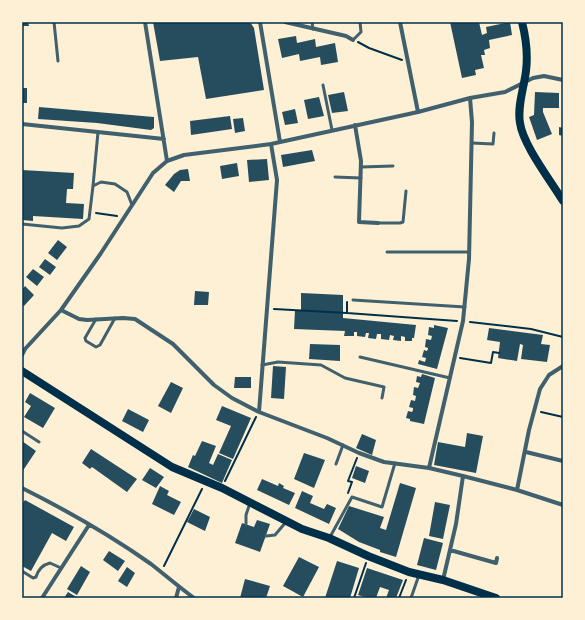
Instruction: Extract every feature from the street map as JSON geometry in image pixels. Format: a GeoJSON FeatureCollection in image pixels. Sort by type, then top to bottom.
{"type":"FeatureCollection","features":[{"type":"Feature","properties":{"kind":"main road"},"geometry":{"type":"LineString","coordinates":[[522,22],[526,50],[526,71],[523,83],[520,118],[522,130],[527,143],[563,201]]}},
{"type":"Feature","properties":{"kind":"main road"},"geometry":{"type":"LineString","coordinates":[[22,371],[172,467],[222,488],[302,529],[329,538],[368,556],[409,572],[443,580],[496,598]]}},
{"type":"Feature","properties":{"kind":"street"},"geometry":{"type":"LineString","coordinates":[[145,22],[167,161]]}},
{"type":"Feature","properties":{"kind":"street"},"geometry":{"type":"LineString","coordinates":[[260,22],[280,142]]}},
{"type":"Feature","properties":{"kind":"street"},"geometry":{"type":"LineString","coordinates":[[285,22],[346,36],[353,40]]}},
{"type":"Feature","properties":{"kind":"street"},"geometry":{"type":"LineString","coordinates":[[400,22],[418,112]]}},
{"type":"Feature","properties":{"kind":"street"},"geometry":{"type":"LineString","coordinates":[[22,355],[25,349],[61,310],[153,173],[167,161],[184,155],[271,144],[418,112],[470,98],[505,92],[533,78],[544,76],[563,80]]}},
{"type":"Feature","properties":{"kind":"street"},"geometry":{"type":"LineString","coordinates":[[429,468],[463,321],[469,252],[472,143],[470,98]]}},
{"type":"Feature","properties":{"kind":"street"},"geometry":{"type":"LineString","coordinates":[[22,124],[164,139]]}},
{"type":"Feature","properties":{"kind":"street"},"geometry":{"type":"LineString","coordinates":[[355,125],[361,167],[359,222],[378,223]]}},
{"type":"Feature","properties":{"kind":"street"},"geometry":{"type":"LineString","coordinates":[[259,412],[277,180],[271,144]]}},
{"type":"Feature","properties":{"kind":"street"},"geometry":{"type":"LineString","coordinates":[[61,310],[79,319],[135,319],[182,351],[223,393],[259,412],[326,438],[359,453],[384,462],[429,468],[463,476],[517,490],[563,505]]}},
{"type":"Feature","properties":{"kind":"street"},"geometry":{"type":"LineString","coordinates":[[517,490],[526,452],[529,430],[540,389],[549,375],[563,366]]}},
{"type":"Feature","properties":{"kind":"street"},"geometry":{"type":"LineString","coordinates":[[526,452],[563,461]]}},
{"type":"Feature","properties":{"kind":"street"},"geometry":{"type":"LineString","coordinates":[[443,580],[456,524],[463,476]]}},
{"type":"Feature","properties":{"kind":"street"},"geometry":{"type":"LineString","coordinates":[[22,488],[54,504],[116,541],[161,572],[194,598]]}},
{"type":"Feature","properties":{"kind":"street"},"geometry":{"type":"LineString","coordinates":[[42,598],[89,525]]}},
{"type":"Feature","properties":{"kind":"street"},"geometry":{"type":"LineString","coordinates":[[450,550],[496,563],[497,558]]}},
{"type":"Feature","properties":{"kind":"street"},"geometry":{"type":"LineString","coordinates":[[176,598],[179,587]]}},
{"type":"Feature","properties":{"kind":"lane"},"geometry":{"type":"LineString","coordinates":[[54,22],[58,61]]}},
{"type":"Feature","properties":{"kind":"lane"},"geometry":{"type":"LineString","coordinates":[[312,22],[313,29]]}},
{"type":"Feature","properties":{"kind":"lane"},"geometry":{"type":"LineString","coordinates":[[353,40],[361,32],[360,22]]}},
{"type":"Feature","properties":{"kind":"lane"},"geometry":{"type":"LineString","coordinates":[[323,85],[332,130]]}},
{"type":"Feature","properties":{"kind":"lane"},"geometry":{"type":"LineString","coordinates":[[22,224],[62,228],[80,226],[89,219],[98,132]]}},
{"type":"Feature","properties":{"kind":"lane"},"geometry":{"type":"LineString","coordinates":[[472,143],[493,144],[494,133]]}},
{"type":"Feature","properties":{"kind":"lane"},"geometry":{"type":"LineString","coordinates":[[361,167],[393,166]]}},
{"type":"Feature","properties":{"kind":"lane"},"geometry":{"type":"LineString","coordinates":[[335,177],[361,178]]}},
{"type":"Feature","properties":{"kind":"lane"},"geometry":{"type":"LineString","coordinates":[[93,186],[101,182],[115,184],[127,192],[132,205]]}},
{"type":"Feature","properties":{"kind":"lane"},"geometry":{"type":"LineString","coordinates":[[378,223],[403,222],[406,191]]}},
{"type":"Feature","properties":{"kind":"lane"},"geometry":{"type":"LineString","coordinates":[[387,252],[469,252]]}},
{"type":"Feature","properties":{"kind":"lane"},"geometry":{"type":"LineString","coordinates":[[353,300],[464,307]]}},
{"type":"Feature","properties":{"kind":"lane"},"geometry":{"type":"LineString","coordinates":[[96,320],[85,338],[86,341],[94,347],[100,345],[115,318]]}},
{"type":"Feature","properties":{"kind":"lane"},"geometry":{"type":"LineString","coordinates":[[360,357],[450,378]]}},
{"type":"Feature","properties":{"kind":"lane"},"geometry":{"type":"LineString","coordinates":[[262,365],[278,362],[321,365],[345,378],[384,387],[382,398]]}},
{"type":"Feature","properties":{"kind":"lane"},"geometry":{"type":"LineString","coordinates":[[22,431],[39,442]]}},
{"type":"Feature","properties":{"kind":"lane"},"geometry":{"type":"LineString","coordinates":[[336,464],[343,445]]}},
{"type":"Feature","properties":{"kind":"lane"},"geometry":{"type":"LineString","coordinates":[[329,538],[336,528],[352,497],[382,507],[395,463]]}},
{"type":"Feature","properties":{"kind":"lane"},"geometry":{"type":"LineString","coordinates":[[246,524],[246,515],[250,503]]}},
{"type":"Feature","properties":{"kind":"lane"},"geometry":{"type":"LineString","coordinates":[[266,536],[275,536],[287,521]]}},
{"type":"Feature","properties":{"kind":"lane"},"geometry":{"type":"LineString","coordinates":[[22,571],[33,578],[36,577],[38,572],[45,564],[50,563],[61,568]]}},
{"type":"Feature","properties":{"kind":"lane"},"geometry":{"type":"LineString","coordinates":[[411,598],[419,575]]}},
{"type":"Feature","properties":{"kind":"path"},"geometry":{"type":"LineString","coordinates":[[353,40],[369,48],[408,63]]}},
{"type":"Feature","properties":{"kind":"path"},"geometry":{"type":"LineString","coordinates":[[90,208],[97,213],[124,217]]}},
{"type":"Feature","properties":{"kind":"path"},"geometry":{"type":"LineString","coordinates":[[267,309],[463,321],[531,329],[563,337]]}},
{"type":"Feature","properties":{"kind":"path"},"geometry":{"type":"LineString","coordinates":[[455,357],[491,363],[493,352],[499,353]]}},
{"type":"Feature","properties":{"kind":"path"},"geometry":{"type":"LineString","coordinates":[[534,411],[563,417]]}},
{"type":"Feature","properties":{"kind":"path"},"geometry":{"type":"LineString","coordinates":[[222,488],[259,412]]}},
{"type":"Feature","properties":{"kind":"path"},"geometry":{"type":"LineString","coordinates":[[161,572],[206,481]]}},
{"type":"Feature","properties":{"kind":"path"},"geometry":{"type":"LineString","coordinates":[[354,598],[368,556]]}},
{"type":"Feature","properties":{"kind":"path"},"geometry":{"type":"LineString","coordinates":[[399,598],[409,572]]}},
{"type":"Feature","properties":{"kind":"building"},"geometry":{"type":"Polygon","coordinates":[[[22,22],[28,22],[29,26],[22,26],[22,22]]]}},
{"type":"Feature","properties":{"kind":"building"},"geometry":{"type":"Polygon","coordinates":[[[153,22],[250,22],[254,28],[264,90],[206,99],[198,57],[160,61],[153,22]]]}},
{"type":"Feature","properties":{"kind":"building"},"geometry":{"type":"Polygon","coordinates":[[[450,22],[479,22],[482,35],[487,33],[486,27],[510,22],[512,35],[489,40],[490,48],[484,50],[485,55],[481,55],[484,68],[475,70],[476,75],[462,78],[450,22]]]}},
{"type":"Feature","properties":{"kind":"building"},"geometry":{"type":"Polygon","coordinates":[[[296,36],[297,43],[315,39],[316,47],[335,43],[338,62],[321,65],[320,57],[300,61],[299,54],[282,58],[278,39],[296,36]]]}},
{"type":"Feature","properties":{"kind":"building"},"geometry":{"type":"Polygon","coordinates":[[[22,88],[27,88],[27,103],[22,103],[22,88]]]}},
{"type":"Feature","properties":{"kind":"building"},"geometry":{"type":"Polygon","coordinates":[[[344,92],[348,111],[332,113],[328,95],[344,92]]]}},
{"type":"Feature","properties":{"kind":"building"},"geometry":{"type":"Polygon","coordinates":[[[535,92],[559,93],[559,108],[543,108],[543,112],[552,134],[537,140],[529,117],[534,115],[535,92]]]}},
{"type":"Feature","properties":{"kind":"building"},"geometry":{"type":"Polygon","coordinates":[[[319,97],[324,116],[308,119],[304,100],[319,97]]]}},
{"type":"Feature","properties":{"kind":"building"},"geometry":{"type":"Polygon","coordinates":[[[39,107],[154,117],[154,128],[151,130],[97,123],[38,119],[39,107]]]}},
{"type":"Feature","properties":{"kind":"building"},"geometry":{"type":"Polygon","coordinates":[[[295,109],[298,123],[285,125],[282,112],[295,109]]]}},
{"type":"Feature","properties":{"kind":"building"},"geometry":{"type":"Polygon","coordinates":[[[230,116],[232,129],[191,135],[190,121],[230,116]]]}},
{"type":"Feature","properties":{"kind":"building"},"geometry":{"type":"Polygon","coordinates":[[[243,118],[245,131],[235,133],[233,119],[243,118]]]}},
{"type":"Feature","properties":{"kind":"building"},"geometry":{"type":"Polygon","coordinates":[[[559,127],[563,128],[563,136],[559,135],[559,127]]]}},
{"type":"Feature","properties":{"kind":"building"},"geometry":{"type":"Polygon","coordinates":[[[312,150],[315,161],[283,167],[281,155],[312,150]]]}},
{"type":"Feature","properties":{"kind":"building"},"geometry":{"type":"Polygon","coordinates":[[[267,159],[269,180],[249,182],[247,160],[267,159]]]}},
{"type":"Feature","properties":{"kind":"building"},"geometry":{"type":"Polygon","coordinates":[[[237,163],[239,176],[222,179],[220,166],[237,163]]]}},
{"type":"Feature","properties":{"kind":"building"},"geometry":{"type":"Polygon","coordinates":[[[188,169],[190,181],[181,181],[174,192],[165,185],[174,174],[180,170],[188,169]]]}},
{"type":"Feature","properties":{"kind":"building"},"geometry":{"type":"Polygon","coordinates":[[[22,170],[74,173],[73,189],[67,189],[66,203],[84,204],[83,219],[33,216],[33,221],[22,220],[22,170]]]}},
{"type":"Feature","properties":{"kind":"building"},"geometry":{"type":"Polygon","coordinates":[[[58,240],[67,247],[57,260],[48,253],[58,240]]]}},
{"type":"Feature","properties":{"kind":"building"},"geometry":{"type":"Polygon","coordinates":[[[45,259],[56,267],[50,275],[39,267],[45,259]]]}},
{"type":"Feature","properties":{"kind":"building"},"geometry":{"type":"Polygon","coordinates":[[[33,269],[44,277],[37,286],[26,277],[33,269]]]}},
{"type":"Feature","properties":{"kind":"building"},"geometry":{"type":"Polygon","coordinates":[[[25,286],[34,295],[24,306],[22,304],[22,290],[25,286]]]}},
{"type":"Feature","properties":{"kind":"building"},"geometry":{"type":"Polygon","coordinates":[[[195,291],[209,292],[208,305],[194,305],[195,291]]]}},
{"type":"Feature","properties":{"kind":"building"},"geometry":{"type":"Polygon","coordinates":[[[301,293],[343,295],[343,318],[416,325],[414,338],[412,338],[412,341],[405,341],[405,337],[401,336],[401,341],[393,340],[394,336],[390,335],[389,340],[381,339],[381,334],[377,334],[376,339],[368,338],[369,333],[366,333],[365,337],[357,336],[357,332],[354,332],[354,336],[344,336],[345,331],[294,329],[295,310],[301,310],[301,293]]]}},
{"type":"Feature","properties":{"kind":"building"},"geometry":{"type":"Polygon","coordinates":[[[434,325],[448,328],[437,369],[418,364],[419,360],[425,362],[426,358],[422,357],[424,350],[427,351],[428,349],[425,347],[426,339],[431,340],[432,336],[428,335],[429,327],[434,328],[434,325]]]}},
{"type":"Feature","properties":{"kind":"building"},"geometry":{"type":"Polygon","coordinates":[[[489,328],[543,335],[541,344],[550,345],[547,362],[521,359],[523,345],[520,344],[517,361],[498,358],[500,342],[487,340],[489,328]]]}},
{"type":"Feature","properties":{"kind":"building"},"geometry":{"type":"Polygon","coordinates":[[[310,344],[340,345],[340,361],[309,359],[310,344]]]}},
{"type":"Feature","properties":{"kind":"building"},"geometry":{"type":"Polygon","coordinates":[[[273,366],[286,367],[284,399],[271,398],[273,366]]]}},
{"type":"Feature","properties":{"kind":"building"},"geometry":{"type":"Polygon","coordinates":[[[422,374],[435,378],[424,424],[410,421],[410,419],[406,418],[408,411],[412,412],[413,410],[413,408],[409,407],[411,400],[415,401],[416,396],[413,395],[414,387],[418,388],[420,383],[416,382],[417,376],[421,377],[422,374]]]}},
{"type":"Feature","properties":{"kind":"building"},"geometry":{"type":"Polygon","coordinates":[[[235,377],[251,377],[251,388],[234,388],[235,377]]]}},
{"type":"Feature","properties":{"kind":"building"},"geometry":{"type":"Polygon","coordinates":[[[171,382],[183,388],[171,413],[158,406],[171,382]]]}},
{"type":"Feature","properties":{"kind":"building"},"geometry":{"type":"Polygon","coordinates":[[[30,393],[55,408],[43,428],[24,417],[31,406],[25,402],[30,393]]]}},
{"type":"Feature","properties":{"kind":"building"},"geometry":{"type":"Polygon","coordinates":[[[222,406],[251,418],[233,459],[219,453],[231,426],[216,420],[222,406]]]}},
{"type":"Feature","properties":{"kind":"building"},"geometry":{"type":"Polygon","coordinates":[[[128,409],[149,420],[143,432],[122,421],[128,409]]]}},
{"type":"Feature","properties":{"kind":"building"},"geometry":{"type":"Polygon","coordinates":[[[467,433],[483,436],[476,473],[434,465],[438,442],[465,447],[467,433]]]}},
{"type":"Feature","properties":{"kind":"building"},"geometry":{"type":"Polygon","coordinates":[[[362,434],[376,440],[372,455],[356,448],[362,434]]]}},
{"type":"Feature","properties":{"kind":"building"},"geometry":{"type":"Polygon","coordinates":[[[22,441],[36,451],[22,472],[22,441]]]}},
{"type":"Feature","properties":{"kind":"building"},"geometry":{"type":"Polygon","coordinates":[[[202,441],[216,446],[209,463],[213,465],[218,454],[232,460],[222,483],[188,467],[193,455],[195,456],[202,441]]]}},
{"type":"Feature","properties":{"kind":"building"},"geometry":{"type":"Polygon","coordinates":[[[91,449],[137,479],[127,492],[92,467],[90,469],[82,463],[91,449]]]}},
{"type":"Feature","properties":{"kind":"building"},"geometry":{"type":"Polygon","coordinates":[[[304,453],[325,460],[314,488],[294,479],[304,453]]]}},
{"type":"Feature","properties":{"kind":"building"},"geometry":{"type":"Polygon","coordinates":[[[356,466],[369,471],[365,483],[352,478],[356,466]]]}},
{"type":"Feature","properties":{"kind":"building"},"geometry":{"type":"Polygon","coordinates":[[[150,468],[164,477],[156,488],[142,480],[150,468]]]}},
{"type":"Feature","properties":{"kind":"building"},"geometry":{"type":"Polygon","coordinates":[[[262,479],[278,486],[279,483],[284,486],[283,488],[295,493],[289,505],[257,490],[262,479]]]}},
{"type":"Feature","properties":{"kind":"building"},"geometry":{"type":"Polygon","coordinates":[[[400,483],[416,488],[396,557],[380,552],[380,550],[359,542],[338,529],[349,506],[384,517],[380,528],[386,530],[400,483]]]}},
{"type":"Feature","properties":{"kind":"building"},"geometry":{"type":"Polygon","coordinates":[[[160,486],[169,491],[167,495],[181,502],[174,515],[152,504],[160,486]]]}},
{"type":"Feature","properties":{"kind":"building"},"geometry":{"type":"Polygon","coordinates":[[[302,491],[313,496],[310,503],[324,509],[327,504],[336,508],[329,524],[295,508],[302,491]]]}},
{"type":"Feature","properties":{"kind":"building"},"geometry":{"type":"Polygon","coordinates":[[[25,500],[74,527],[66,541],[52,533],[31,571],[22,566],[22,504],[25,500]]]}},
{"type":"Feature","properties":{"kind":"building"},"geometry":{"type":"Polygon","coordinates":[[[435,502],[450,505],[443,539],[429,536],[435,502]]]}},
{"type":"Feature","properties":{"kind":"building"},"geometry":{"type":"Polygon","coordinates":[[[194,509],[210,517],[205,531],[187,522],[194,509]]]}},
{"type":"Feature","properties":{"kind":"building"},"geometry":{"type":"Polygon","coordinates":[[[257,520],[270,524],[260,552],[235,543],[242,523],[254,527],[257,520]]]}},
{"type":"Feature","properties":{"kind":"building"},"geometry":{"type":"Polygon","coordinates":[[[424,538],[443,543],[436,570],[417,565],[424,538]]]}},
{"type":"Feature","properties":{"kind":"building"},"geometry":{"type":"Polygon","coordinates":[[[109,551],[125,561],[118,571],[103,560],[109,551]]]}},
{"type":"Feature","properties":{"kind":"building"},"geometry":{"type":"Polygon","coordinates":[[[299,557],[319,567],[303,597],[283,586],[299,557]]]}},
{"type":"Feature","properties":{"kind":"building"},"geometry":{"type":"Polygon","coordinates":[[[337,561],[359,568],[350,598],[325,598],[337,561]]]}},
{"type":"Feature","properties":{"kind":"building"},"geometry":{"type":"Polygon","coordinates":[[[81,566],[90,572],[77,595],[67,589],[81,566]]]}},
{"type":"Feature","properties":{"kind":"building"},"geometry":{"type":"Polygon","coordinates":[[[127,567],[135,573],[127,587],[118,581],[127,567]]]}},
{"type":"Feature","properties":{"kind":"building"},"geometry":{"type":"Polygon","coordinates":[[[367,568],[403,580],[396,598],[386,598],[389,590],[380,587],[376,598],[368,598],[358,595],[367,568]]]}},
{"type":"Feature","properties":{"kind":"building"},"geometry":{"type":"Polygon","coordinates":[[[245,579],[270,586],[266,598],[240,598],[245,579]]]}},
{"type":"Feature","properties":{"kind":"building"},"geometry":{"type":"Polygon","coordinates":[[[68,592],[78,598],[64,598],[68,592]]]}}]}
